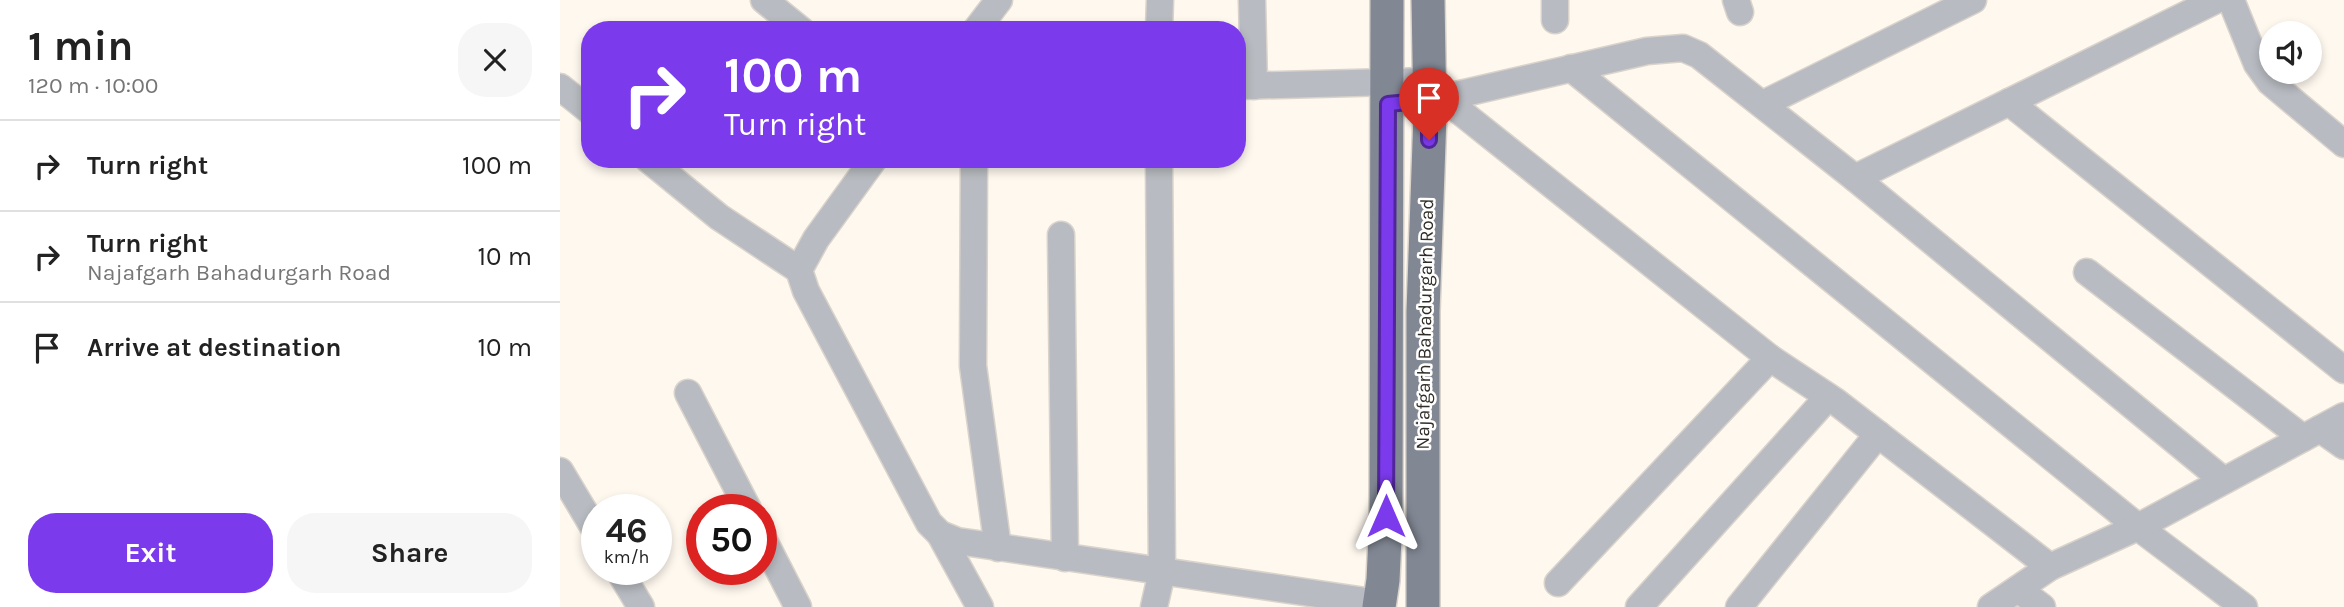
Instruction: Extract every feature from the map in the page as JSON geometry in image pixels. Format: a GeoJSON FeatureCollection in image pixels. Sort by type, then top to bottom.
{"type":"FeatureCollection","features":[{"type":"Feature","properties":{"kind":"main road","name":"Najafgarh Bahadurgarh Road"},"geometry":{"type":"LineString","coordinates":[[1379,605],[1386,516],[1387,0]]}},
{"type":"Feature","properties":{"kind":"main road","name":"Najafgarh Bahadurgarh Road"},"geometry":{"type":"LineString","coordinates":[[1423,607],[1422,338],[1433,93],[1428,0]]}},
{"type":"Feature","properties":{"kind":"street"},"geometry":{"type":"LineString","coordinates":[[764,0],[790,21]]}},
{"type":"Feature","properties":{"kind":"street"},"geometry":{"type":"LineString","coordinates":[[983,21],[999,0]]}},
{"type":"Feature","properties":{"kind":"street"},"geometry":{"type":"LineString","coordinates":[[1159,21],[1160,0]]}},
{"type":"Feature","properties":{"kind":"street"},"geometry":{"type":"LineString","coordinates":[[1246,74],[1252,0]]}},
{"type":"Feature","properties":{"kind":"street"},"geometry":{"type":"LineString","coordinates":[[1763,104],[1973,0]]}},
{"type":"Feature","properties":{"kind":"street"},"geometry":{"type":"LineString","coordinates":[[1855,178],[2216,0]]}},
{"type":"Feature","properties":{"kind":"street"},"geometry":{"type":"LineString","coordinates":[[2231,0],[2257,64],[2270,82],[2344,144]]}},
{"type":"Feature","properties":{"kind":"street"},"geometry":{"type":"LineString","coordinates":[[1246,86],[1433,93],[1647,51],[1683,48],[1699,55],[1763,104],[2223,480]]}},
{"type":"Feature","properties":{"kind":"street"},"geometry":{"type":"LineString","coordinates":[[1571,68],[2138,527],[2244,607]]}},
{"type":"Feature","properties":{"kind":"street"},"geometry":{"type":"LineString","coordinates":[[560,87],[581,104]]}},
{"type":"Feature","properties":{"kind":"street"},"geometry":{"type":"LineString","coordinates":[[1433,93],[1770,358],[1828,397],[2050,566]]}},
{"type":"Feature","properties":{"kind":"street"},"geometry":{"type":"LineString","coordinates":[[2009,102],[2344,370]]}},
{"type":"Feature","properties":{"kind":"street"},"geometry":{"type":"LineString","coordinates":[[659,168],[719,217],[799,270],[806,291],[909,486],[929,523],[940,534],[980,607]]}},
{"type":"Feature","properties":{"kind":"street"},"geometry":{"type":"LineString","coordinates":[[799,270],[816,239],[867,168]]}},
{"type":"Feature","properties":{"kind":"street"},"geometry":{"type":"LineString","coordinates":[[974,168],[973,366],[998,548]]}},
{"type":"Feature","properties":{"kind":"street"},"geometry":{"type":"LineString","coordinates":[[1154,607],[1162,572],[1159,168]]}},
{"type":"Feature","properties":{"kind":"street"},"geometry":{"type":"LineString","coordinates":[[1061,235],[1065,558]]}},
{"type":"Feature","properties":{"kind":"street"},"geometry":{"type":"LineString","coordinates":[[2087,272],[2312,434],[2344,446]]}},
{"type":"Feature","properties":{"kind":"street"},"geometry":{"type":"LineString","coordinates":[[1558,583],[1770,358]]}},
{"type":"Feature","properties":{"kind":"street"},"geometry":{"type":"LineString","coordinates":[[688,393],[740,494]]}},
{"type":"Feature","properties":{"kind":"street"},"geometry":{"type":"LineString","coordinates":[[1639,607],[1828,397]]}},
{"type":"Feature","properties":{"kind":"street"},"geometry":{"type":"LineString","coordinates":[[1991,607],[2050,566],[2138,527],[2344,416]]}},
{"type":"Feature","properties":{"kind":"street"},"geometry":{"type":"LineString","coordinates":[[1739,607],[1878,435]]}},
{"type":"Feature","properties":{"kind":"street"},"geometry":{"type":"LineString","coordinates":[[560,471],[581,506]]}},
{"type":"Feature","properties":{"kind":"street"},"geometry":{"type":"LineString","coordinates":[[940,534],[957,541],[1162,572],[1253,596],[1379,605]]}},
{"type":"Feature","properties":{"kind":"street"},"geometry":{"type":"LineString","coordinates":[[777,566],[798,607]]}},
{"type":"Feature","properties":{"kind":"street"},"geometry":{"type":"LineString","coordinates":[[628,585],[641,607]]}},
{"type":"Feature","properties":{"kind":"street"},"geometry":{"type":"LineString","coordinates":[[2018,589],[2042,607]]}},
{"type":"Feature","properties":{"kind":"route"},"geometry":{"type":"LineString","coordinates":[[1386,516],[1388,104],[1429,100],[1429,140]]}}]}
